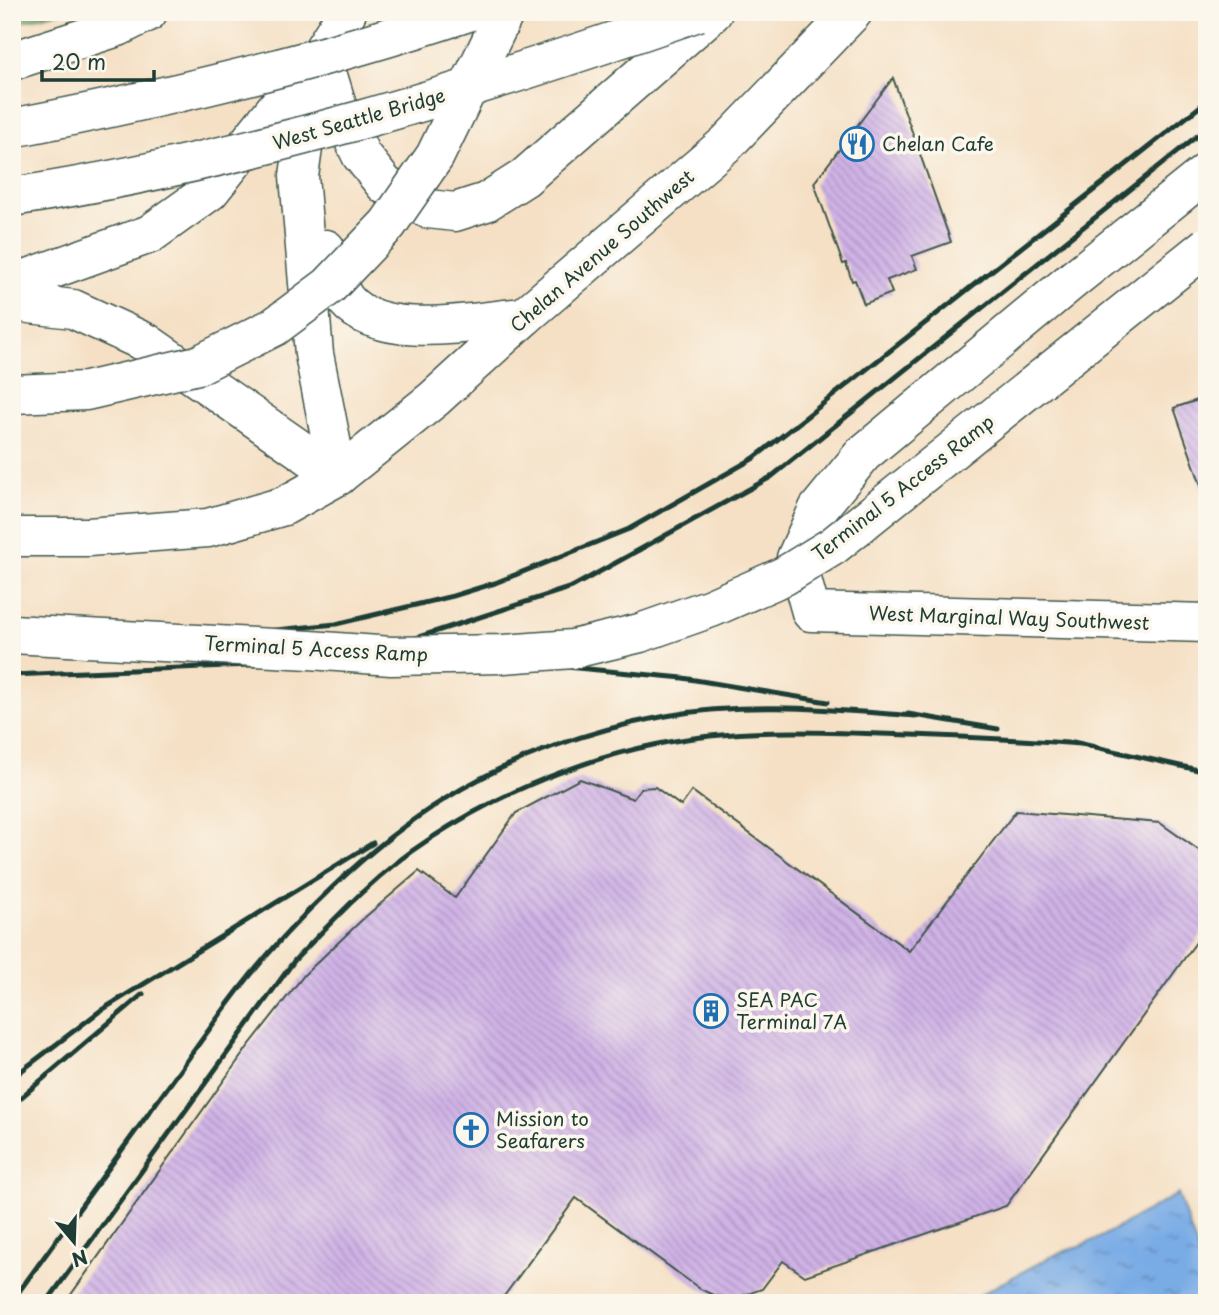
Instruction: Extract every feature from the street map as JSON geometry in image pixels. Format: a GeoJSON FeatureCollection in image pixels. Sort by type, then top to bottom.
{"type":"FeatureCollection","features":[{"type":"Feature","properties":{"kind":"main road"},"geometry":{"type":"LineString","coordinates":[[12,61],[118,27],[148,12]]}},
{"type":"Feature","properties":{"kind":"main road"},"geometry":{"type":"LineString","coordinates":[[12,284],[150,234],[210,191],[321,53],[347,12]]}},
{"type":"Feature","properties":{"kind":"main road"},"geometry":{"type":"LineString","coordinates":[[12,128],[145,102],[400,35],[468,12]]}},
{"type":"Feature","properties":{"kind":"main road"},"geometry":{"type":"LineString","coordinates":[[12,394],[86,391],[198,365],[274,327],[329,286],[388,224],[435,156],[505,12]]}},
{"type":"Feature","properties":{"kind":"main road","name":"West Seattle Bridge"},"geometry":{"type":"LineString","coordinates":[[12,197],[209,160],[355,122],[494,80],[698,12]]}},
{"type":"Feature","properties":{"kind":"main road"},"geometry":{"type":"LineString","coordinates":[[321,53],[337,105],[361,155],[385,185],[428,209],[455,212],[486,202],[524,178],[713,12]]}},
{"type":"Feature","properties":{"kind":"main road","name":"Chelan Avenue Southwest"},"geometry":{"type":"LineString","coordinates":[[338,476],[434,399],[524,317],[727,143],[856,15]]}},
{"type":"Feature","properties":{"kind":"main road"},"geometry":{"type":"LineString","coordinates":[[321,53],[308,113],[299,176],[314,354],[338,476]]}},
{"type":"Feature","properties":{"kind":"main road","name":"West Marginal Way Southwest"},"geometry":{"type":"LineString","coordinates":[[1207,173],[1069,283],[863,454],[818,509],[796,558],[811,612],[1207,623]]}},
{"type":"Feature","properties":{"kind":"main road"},"geometry":{"type":"LineString","coordinates":[[299,176],[345,300],[368,317],[391,324],[431,326],[524,317]]}},
{"type":"Feature","properties":{"kind":"main road","name":"Terminal 5 Access Ramp"},"geometry":{"type":"LineString","coordinates":[[12,634],[404,656],[573,649],[670,623],[753,591],[808,563],[833,546],[1207,246]]}},
{"type":"Feature","properties":{"kind":"main road"},"geometry":{"type":"LineString","coordinates":[[12,302],[74,309],[147,343],[338,476]]}},
{"type":"Feature","properties":{"kind":"main road"},"geometry":{"type":"LineString","coordinates":[[12,537],[88,537],[208,528],[284,506],[338,476]]}},
{"type":"Feature","properties":{"kind":"green space"},"geometry":{"type":"Polygon","coordinates":[[[12,12],[59,12],[12,24],[12,12]]]}},
{"type":"Feature","properties":{"kind":"water"},"geometry":{"type":"Polygon","coordinates":[[[1178,1194],[1207,1277],[1207,1303],[899,1303],[976,1297],[1050,1257],[1095,1240],[1178,1194]]]}},
{"type":"Feature","properties":{"kind":"pier"},"geometry":{"type":"Polygon","coordinates":[[[949,1296],[951,1303],[908,1303],[907,1299],[949,1296]]]}},
{"type":"Feature","properties":{"kind":"building"},"geometry":{"type":"Polygon","coordinates":[[[893,78],[951,242],[912,256],[917,269],[887,280],[892,293],[864,304],[855,280],[852,281],[846,263],[843,264],[814,183],[893,78]]]}},
{"type":"Feature","properties":{"kind":"building"},"geometry":{"type":"Polygon","coordinates":[[[1207,397],[1207,488],[1202,488],[1174,408],[1207,397]]]}},
{"type":"Feature","properties":{"kind":"building","name":"SEA PAC Terminal 7A"},"geometry":{"type":"Polygon","coordinates":[[[580,779],[633,799],[641,788],[655,787],[681,806],[692,791],[909,951],[1016,811],[1160,823],[1207,856],[1207,927],[1006,1206],[805,1276],[783,1261],[762,1289],[736,1298],[715,1296],[700,1289],[576,1198],[499,1303],[65,1303],[247,1048],[305,974],[419,871],[455,898],[516,813],[580,779]]]}},
{"type":"Feature","properties":{"kind":"railway"},"geometry":{"type":"LineString","coordinates":[[12,644],[216,636],[336,624],[453,596],[495,583],[629,529],[754,458],[1207,101]]}},
{"type":"Feature","properties":{"kind":"railway"},"geometry":{"type":"LineString","coordinates":[[12,675],[345,661],[572,587],[771,477],[1207,128]]}},
{"type":"Feature","properties":{"kind":"railway"},"geometry":{"type":"LineString","coordinates":[[358,661],[524,663],[683,678],[828,702]]}},
{"type":"Feature","properties":{"kind":"railway"},"geometry":{"type":"LineString","coordinates":[[12,1301],[258,965],[307,912],[360,862],[445,799],[497,770],[552,747],[609,729],[666,716],[697,711],[759,708],[822,709],[915,716]]}},
{"type":"Feature","properties":{"kind":"railway"},"geometry":{"type":"LineString","coordinates":[[908,714],[998,729]]}},
{"type":"Feature","properties":{"kind":"railway"},"geometry":{"type":"LineString","coordinates":[[46,1303],[294,961],[358,896],[392,866],[428,840],[493,802],[599,759],[672,741],[710,736],[773,732],[837,733],[1081,744]]}},
{"type":"Feature","properties":{"kind":"railway"},"geometry":{"type":"LineString","coordinates":[[1073,742],[1207,772]]}},
{"type":"Feature","properties":{"kind":"railway"},"geometry":{"type":"LineString","coordinates":[[12,1078],[100,1011],[373,843]]}},
{"type":"Feature","properties":{"kind":"railway"},"geometry":{"type":"LineString","coordinates":[[12,1105],[143,994]]}},
{"type":"Feature","properties":{"kind":"place","name":"Chelan Cafe"},"geometry":{"type":"Point","coordinates":[857,144]}},
{"type":"Feature","properties":{"kind":"place","name":"SEA PAC Terminal 7A"},"geometry":{"type":"Point","coordinates":[711,1011]}},
{"type":"Feature","properties":{"kind":"place","name":"Mission to Seafarers"},"geometry":{"type":"Point","coordinates":[471,1130]}}]}
